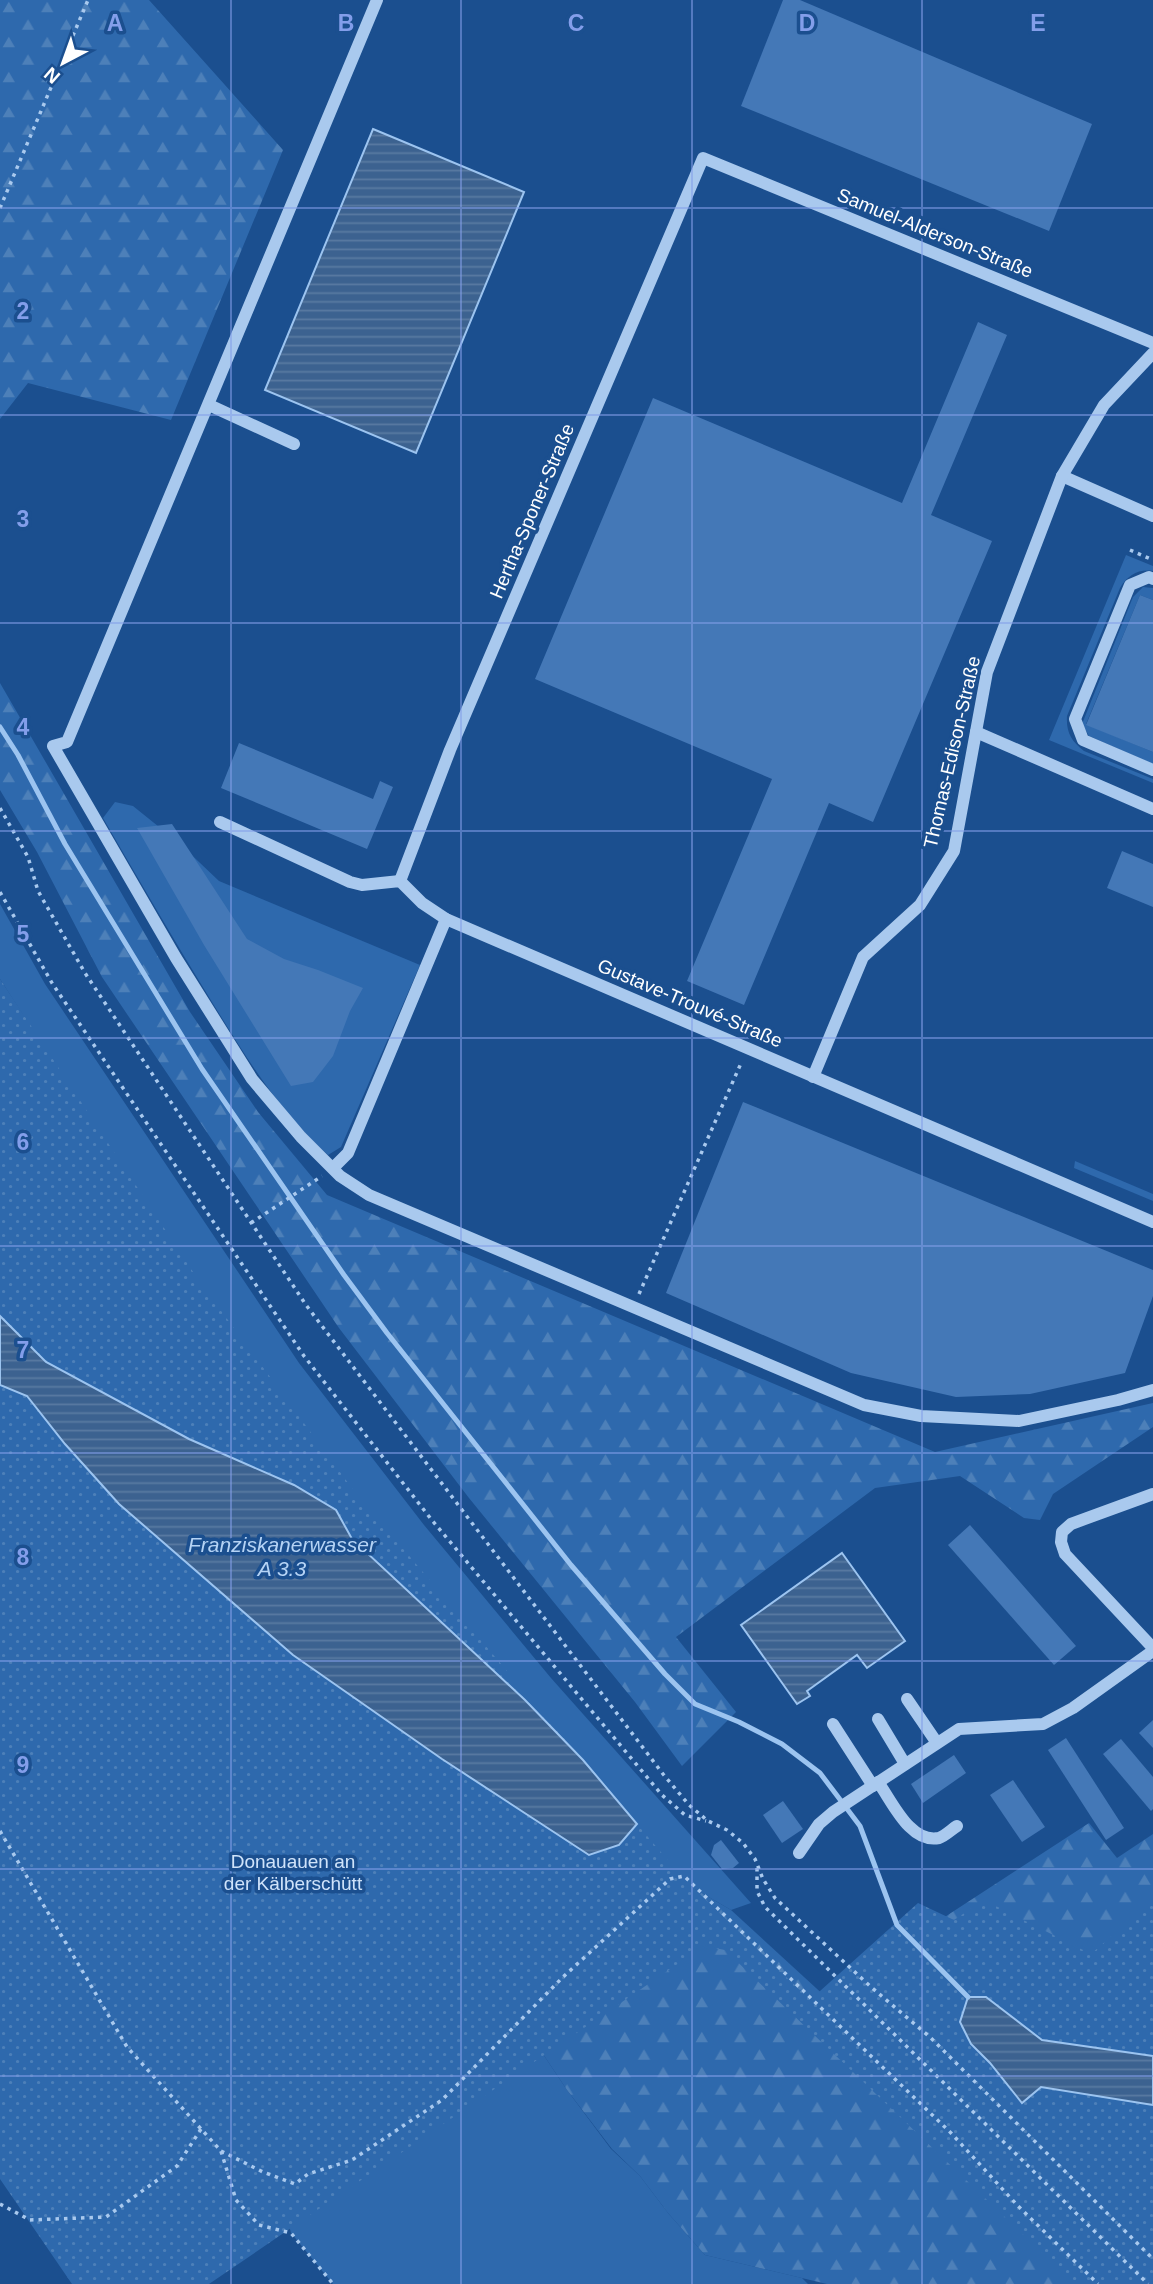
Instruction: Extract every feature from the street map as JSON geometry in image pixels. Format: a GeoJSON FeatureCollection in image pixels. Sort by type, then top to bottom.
{"type":"FeatureCollection","features":[{"type":"Feature","properties":{"kind":"street"},"geometry":{"type":"LineString","coordinates":[[377,0],[67,742],[53,746],[176,958],[252,1079],[301,1137],[333,1168],[369,1195],[864,1405],[922,1416],[1019,1420],[1118,1400],[1153,1390]]}},
{"type":"Feature","properties":{"kind":"street","name":"Samuel-Alderson-Straße"},"geometry":{"type":"LineString","coordinates":[[703,158],[1153,343]]}},
{"type":"Feature","properties":{"kind":"street","name":"Hertha-Sponer-Straße"},"geometry":{"type":"LineString","coordinates":[[400,881],[450,750],[703,158]]}},
{"type":"Feature","properties":{"kind":"street","name":"Thomas-Edison-Straße"},"geometry":{"type":"LineString","coordinates":[[813,1077],[863,957],[920,905],[954,851],[987,673],[1062,476],[1104,405],[1153,353]]}},
{"type":"Feature","properties":{"kind":"street"},"geometry":{"type":"LineString","coordinates":[[209,405],[294,444]]}},
{"type":"Feature","properties":{"kind":"street"},"geometry":{"type":"LineString","coordinates":[[1062,476],[1153,516]]}},
{"type":"Feature","properties":{"kind":"street"},"geometry":{"type":"LineString","coordinates":[[1153,579],[1149,577],[1130,585],[1075,719],[1083,740],[1153,770]]}},
{"type":"Feature","properties":{"kind":"street"},"geometry":{"type":"LineString","coordinates":[[976,732],[1153,809]]}},
{"type":"Feature","properties":{"kind":"street"},"geometry":{"type":"LineString","coordinates":[[220,822],[350,882],[362,885],[400,881]]}},
{"type":"Feature","properties":{"kind":"street","name":"Gustave-Trouvé-Straße"},"geometry":{"type":"LineString","coordinates":[[400,881],[422,903],[446,919],[1153,1222]]}},
{"type":"Feature","properties":{"kind":"street"},"geometry":{"type":"LineString","coordinates":[[333,1168],[348,1153],[446,919]]}},
{"type":"Feature","properties":{"kind":"street"},"geometry":{"type":"LineString","coordinates":[[799,1853],[819,1824],[833,1812],[959,1729],[1043,1724],[1073,1708],[1153,1649],[1066,1554],[1061,1542],[1062,1532],[1071,1524],[1153,1494]]}},
{"type":"Feature","properties":{"kind":"street"},"geometry":{"type":"LineString","coordinates":[[907,1699],[937,1743]]}},
{"type":"Feature","properties":{"kind":"street"},"geometry":{"type":"LineString","coordinates":[[878,1719],[905,1764]]}},
{"type":"Feature","properties":{"kind":"street"},"geometry":{"type":"LineString","coordinates":[[833,1724],[911,1830],[925,1837],[940,1838],[957,1826]]}},
{"type":"Feature","properties":{"kind":"path"},"geometry":{"type":"LineString","coordinates":[[0,208],[88,0]]}},
{"type":"Feature","properties":{"kind":"path"},"geometry":{"type":"LineString","coordinates":[[1130,550],[1153,560]]}},
{"type":"Feature","properties":{"kind":"path"},"geometry":{"type":"LineString","coordinates":[[0,808],[27,857],[38,891],[85,973],[306,1305],[608,1702],[689,1805],[708,1821]]}},
{"type":"Feature","properties":{"kind":"path"},"geometry":{"type":"LineString","coordinates":[[0,892],[52,982],[304,1356],[431,1519],[662,1795],[685,1815],[727,1830],[743,1843],[775,1898],[871,1987],[931,2038],[1153,2259]]}},
{"type":"Feature","properties":{"kind":"path"},"geometry":{"type":"LineString","coordinates":[[634,1306],[748,1048]]}},
{"type":"Feature","properties":{"kind":"path"},"geometry":{"type":"LineString","coordinates":[[251,1223],[333,1168]]}},
{"type":"Feature","properties":{"kind":"path"},"geometry":{"type":"LineString","coordinates":[[0,1831],[127,2047],[221,2151],[295,2184],[307,2174],[352,2160],[442,2100],[563,1977],[670,1879],[684,1876],[951,2133],[1018,2206],[1098,2284]]}},
{"type":"Feature","properties":{"kind":"path"},"geometry":{"type":"LineString","coordinates":[[757,1864],[757,1891],[765,1907],[1148,2284]]}},
{"type":"Feature","properties":{"kind":"path"},"geometry":{"type":"LineString","coordinates":[[0,2204],[30,2220],[106,2217],[177,2166],[201,2129]]}},
{"type":"Feature","properties":{"kind":"path"},"geometry":{"type":"LineString","coordinates":[[221,2151],[236,2200],[259,2225],[291,2233],[333,2284]]}},
{"type":"Feature","properties":{"kind":"green space"},"geometry":{"type":"Polygon","coordinates":[[[0,0],[149,0],[283,150],[171,420],[28,383],[0,419],[0,0]]]}},
{"type":"Feature","properties":{"kind":"green space"},"geometry":{"type":"Polygon","coordinates":[[[1126,555],[1153,566],[1153,571],[1134,574],[1120,588],[1067,716],[1067,727],[1073,740],[1084,751],[1153,779],[1153,783],[1049,740],[1126,555]]]}},
{"type":"Feature","properties":{"kind":"green space"},"geometry":{"type":"Polygon","coordinates":[[[1143,587],[1153,588],[1153,600],[1140,595],[1086,724],[1153,752],[1153,764],[1089,736],[1082,724],[1133,597],[1143,587]]]}},
{"type":"Feature","properties":{"kind":"green space"},"geometry":{"type":"Polygon","coordinates":[[[0,683],[190,1012],[258,1112],[327,1195],[935,1452],[1153,1403],[1153,1427],[1053,1494],[1040,1520],[1024,1518],[960,1476],[875,1488],[676,1637],[736,1712],[682,1766],[635,1702],[469,1498],[339,1328],[102,977],[37,852],[0,790],[0,683]]]}},
{"type":"Feature","properties":{"kind":"green space"},"geometry":{"type":"Polygon","coordinates":[[[115,802],[133,806],[179,843],[219,881],[420,965],[341,1147],[328,1155],[294,1121],[251,1063],[184,957],[103,818],[115,802]]]}},
{"type":"Feature","properties":{"kind":"green space"},"geometry":{"type":"Polygon","coordinates":[[[0,904],[45,984],[299,1363],[424,1525],[551,1678],[751,1903],[731,1910],[695,1889],[533,2039],[611,2149],[640,2176],[705,2255],[802,2278],[808,2284],[333,2284],[291,2233],[265,2135],[0,1737],[525,1700],[278,1413],[0,979],[0,904]]]}},
{"type":"Feature","properties":{"kind":"green space","name":"Donauauen an der Kälberschütt"},"geometry":{"type":"Polygon","coordinates":[[[0,979],[197,1278],[354,1491],[682,1877],[810,2000],[918,1903],[954,1920],[984,1900],[1091,1954],[1153,1900],[1153,2284],[1075,2284],[725,1950],[704,1946],[209,2284],[72,2284],[0,2179],[0,979]]]}},
{"type":"Feature","properties":{"kind":"green space"},"geometry":{"type":"Polygon","coordinates":[[[1075,1161],[1153,1194],[1153,1201],[1074,1168],[1075,1161]]]}},
{"type":"Feature","properties":{"kind":"green space"},"geometry":{"type":"Polygon","coordinates":[[[1089,1823],[1117,1858],[1153,1834],[1153,2056],[868,1967],[1089,1823]]]}},
{"type":"Feature","properties":{"kind":"green space"},"geometry":{"type":"Polygon","coordinates":[[[695,1889],[731,1910],[840,2010],[1123,2284],[827,2284],[705,2255],[640,2176],[612,2149],[567,2090],[533,2039],[663,1902],[695,1889]]]}},
{"type":"Feature","properties":{"kind":"water"},"geometry":{"type":"Polygon","coordinates":[[[373,129],[524,192],[416,453],[265,390],[373,129]]]}},
{"type":"Feature","properties":{"kind":"water","name":"Franziskanerwasser A 3.3"},"geometry":{"type":"Polygon","coordinates":[[[0,1316],[46,1362],[189,1439],[294,1485],[336,1510],[352,1539],[525,1700],[583,1760],[637,1824],[619,1845],[589,1855],[442,1759],[293,1655],[119,1504],[65,1444],[27,1396],[0,1385],[0,1316]]]}},
{"type":"Feature","properties":{"kind":"water"},"geometry":{"type":"Polygon","coordinates":[[[842,1553],[905,1641],[867,1668],[857,1655],[807,1691],[810,1696],[797,1704],[741,1625],[842,1553]]]}},
{"type":"Feature","properties":{"kind":"water"},"geometry":{"type":"Polygon","coordinates":[[[968,1997],[986,1997],[1042,2040],[1153,2056],[1153,2105],[1041,2087],[1022,2103],[971,2044],[960,2022],[968,1997]]]}},
{"type":"Feature","properties":{"kind":"building"},"geometry":{"type":"Polygon","coordinates":[[[783,0],[800,0],[1092,124],[1049,231],[741,106],[783,0]]]}},
{"type":"Feature","properties":{"kind":"building"},"geometry":{"type":"Polygon","coordinates":[[[978,322],[1007,335],[931,515],[992,541],[873,822],[829,803],[744,1005],[687,981],[772,779],[535,679],[653,398],[902,503],[978,322]]]}},
{"type":"Feature","properties":{"kind":"building"},"geometry":{"type":"Polygon","coordinates":[[[1140,595],[1153,600],[1153,752],[1086,725],[1140,595]]]}},
{"type":"Feature","properties":{"kind":"building"},"geometry":{"type":"Polygon","coordinates":[[[239,743],[373,799],[380,781],[393,787],[367,849],[221,788],[239,743]]]}},
{"type":"Feature","properties":{"kind":"building"},"geometry":{"type":"Polygon","coordinates":[[[172,824],[247,939],[284,959],[363,988],[350,1011],[333,1056],[313,1082],[291,1086],[204,945],[137,828],[172,824]]]}},
{"type":"Feature","properties":{"kind":"building"},"geometry":{"type":"Polygon","coordinates":[[[1122,851],[1153,864],[1153,907],[1107,888],[1122,851]]]}},
{"type":"Feature","properties":{"kind":"building"},"geometry":{"type":"Polygon","coordinates":[[[743,1102],[1153,1270],[1153,1296],[1125,1373],[1030,1394],[956,1397],[851,1373],[666,1293],[743,1102]]]}},
{"type":"Feature","properties":{"kind":"building"},"geometry":{"type":"Polygon","coordinates":[[[970,1525],[1076,1646],[1054,1665],[948,1545],[970,1525]]]}},
{"type":"Feature","properties":{"kind":"building"},"geometry":{"type":"Polygon","coordinates":[[[1153,1720],[1153,1748],[1139,1733],[1153,1720]]]}},
{"type":"Feature","properties":{"kind":"building"},"geometry":{"type":"Polygon","coordinates":[[[1066,1738],[1124,1828],[1106,1840],[1048,1750],[1066,1738]]]}},
{"type":"Feature","properties":{"kind":"building"},"geometry":{"type":"Polygon","coordinates":[[[1121,1739],[1153,1777],[1151,1811],[1103,1754],[1121,1739]]]}},
{"type":"Feature","properties":{"kind":"building"},"geometry":{"type":"Polygon","coordinates":[[[954,1755],[966,1773],[923,1803],[911,1784],[954,1755]]]}},
{"type":"Feature","properties":{"kind":"building"},"geometry":{"type":"Polygon","coordinates":[[[1013,1780],[1045,1827],[1022,1842],[990,1795],[1013,1780]]]}},
{"type":"Feature","properties":{"kind":"building"},"geometry":{"type":"Polygon","coordinates":[[[783,1801],[803,1829],[782,1843],[763,1815],[783,1801]]]}},
{"type":"Feature","properties":{"kind":"building"},"geometry":{"type":"Polygon","coordinates":[[[721,1840],[739,1863],[733,1868],[722,1869],[711,1855],[714,1845],[721,1840]]]}},
{"type":"Feature","properties":{"kind":"waterway"},"geometry":{"type":"LineString","coordinates":[[0,727],[18,755],[65,844],[202,1069],[387,1333],[571,1565],[665,1674],[695,1704],[782,1744],[820,1773],[860,1826],[897,1925],[968,1997]]}}]}
